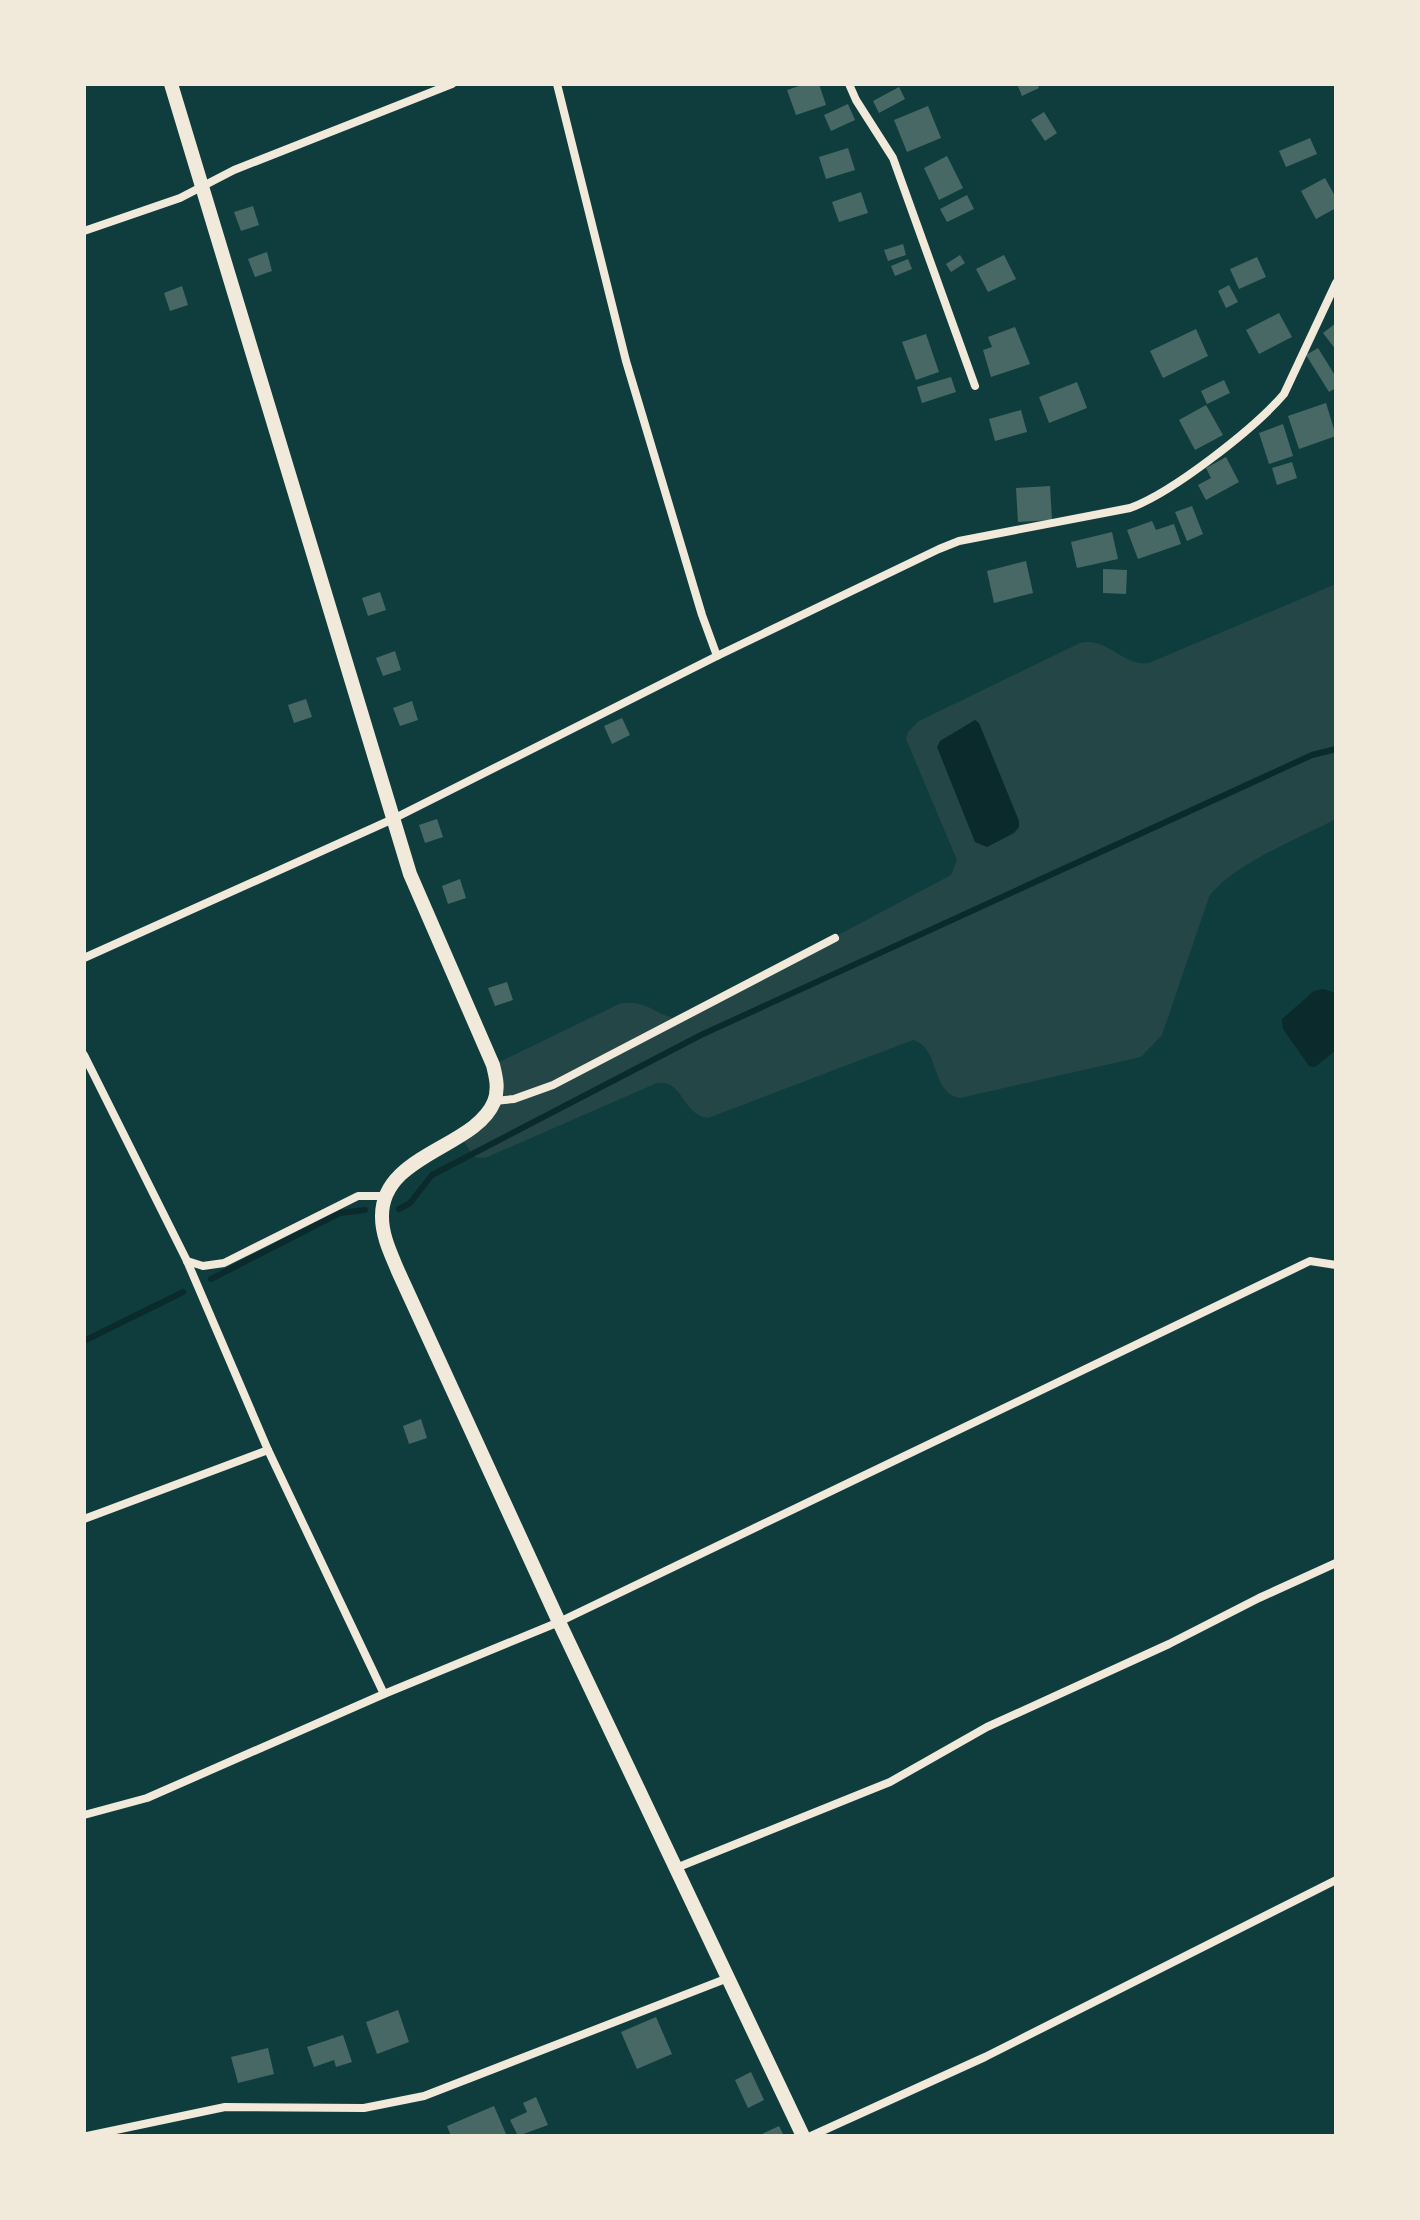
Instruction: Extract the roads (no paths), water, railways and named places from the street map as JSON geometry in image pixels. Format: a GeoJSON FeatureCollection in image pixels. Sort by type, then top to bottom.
{"type":"FeatureCollection","features":[{"type":"Feature","properties":{"kind":"street"},"geometry":{"type":"LineString","coordinates":[[171,84],[410,874],[493,1065],[497,1083],[494,1101],[484,1116],[402,1174],[386,1196],[383,1222],[392,1257],[559,1622],[803,2136]]}},
{"type":"Feature","properties":{"kind":"street"},"geometry":{"type":"LineString","coordinates":[[84,231],[180,198],[234,170],[452,84]]}},
{"type":"Feature","properties":{"kind":"street"},"geometry":{"type":"LineString","coordinates":[[557,84],[626,361],[717,656]]}},
{"type":"Feature","properties":{"kind":"street"},"geometry":{"type":"LineString","coordinates":[[849,84],[893,158],[975,386]]}},
{"type":"Feature","properties":{"kind":"street"},"geometry":{"type":"LineString","coordinates":[[84,958],[393,819],[717,656],[939,549],[959,541],[1149,502],[1220,451],[1273,407],[1284,394],[1336,283]]}},
{"type":"Feature","properties":{"kind":"street"},"geometry":{"type":"LineString","coordinates":[[494,1101],[514,1099],[553,1085],[835,938]]}},
{"type":"Feature","properties":{"kind":"street"},"geometry":{"type":"LineString","coordinates":[[84,1055],[187,1261],[268,1450],[384,1694]]}},
{"type":"Feature","properties":{"kind":"street"},"geometry":{"type":"LineString","coordinates":[[187,1261],[203,1266],[224,1263],[358,1196],[386,1196]]}},
{"type":"Feature","properties":{"kind":"street"},"geometry":{"type":"LineString","coordinates":[[84,1815],[147,1798],[384,1694],[559,1622],[1310,1261],[1336,1265]]}},
{"type":"Feature","properties":{"kind":"street"},"geometry":{"type":"LineString","coordinates":[[84,1519],[268,1450]]}},
{"type":"Feature","properties":{"kind":"street"},"geometry":{"type":"LineString","coordinates":[[676,1868],[890,1782],[987,1727],[1336,1563]]}},
{"type":"Feature","properties":{"kind":"street"},"geometry":{"type":"LineString","coordinates":[[811,2136],[985,2057],[1336,1880]]}},
{"type":"Feature","properties":{"kind":"street"},"geometry":{"type":"LineString","coordinates":[[87,2136],[208,2109],[240,2105],[364,2108],[400,2102],[728,1978]]}},
{"type":"Feature","properties":{"kind":"street"},"geometry":{"type":"LineString","coordinates":[[144,2125],[147,2136]]}},
{"type":"Feature","properties":{"kind":"waterway"},"geometry":{"type":"LineString","coordinates":[[399,1209],[410,1203],[432,1175],[701,1035],[1312,755],[1336,749]]}},
{"type":"Feature","properties":{"kind":"waterway"},"geometry":{"type":"LineString","coordinates":[[211,1279],[340,1213],[365,1210]]}},
{"type":"Feature","properties":{"kind":"waterway"},"geometry":{"type":"LineString","coordinates":[[84,1341],[183,1292]]}}]}
